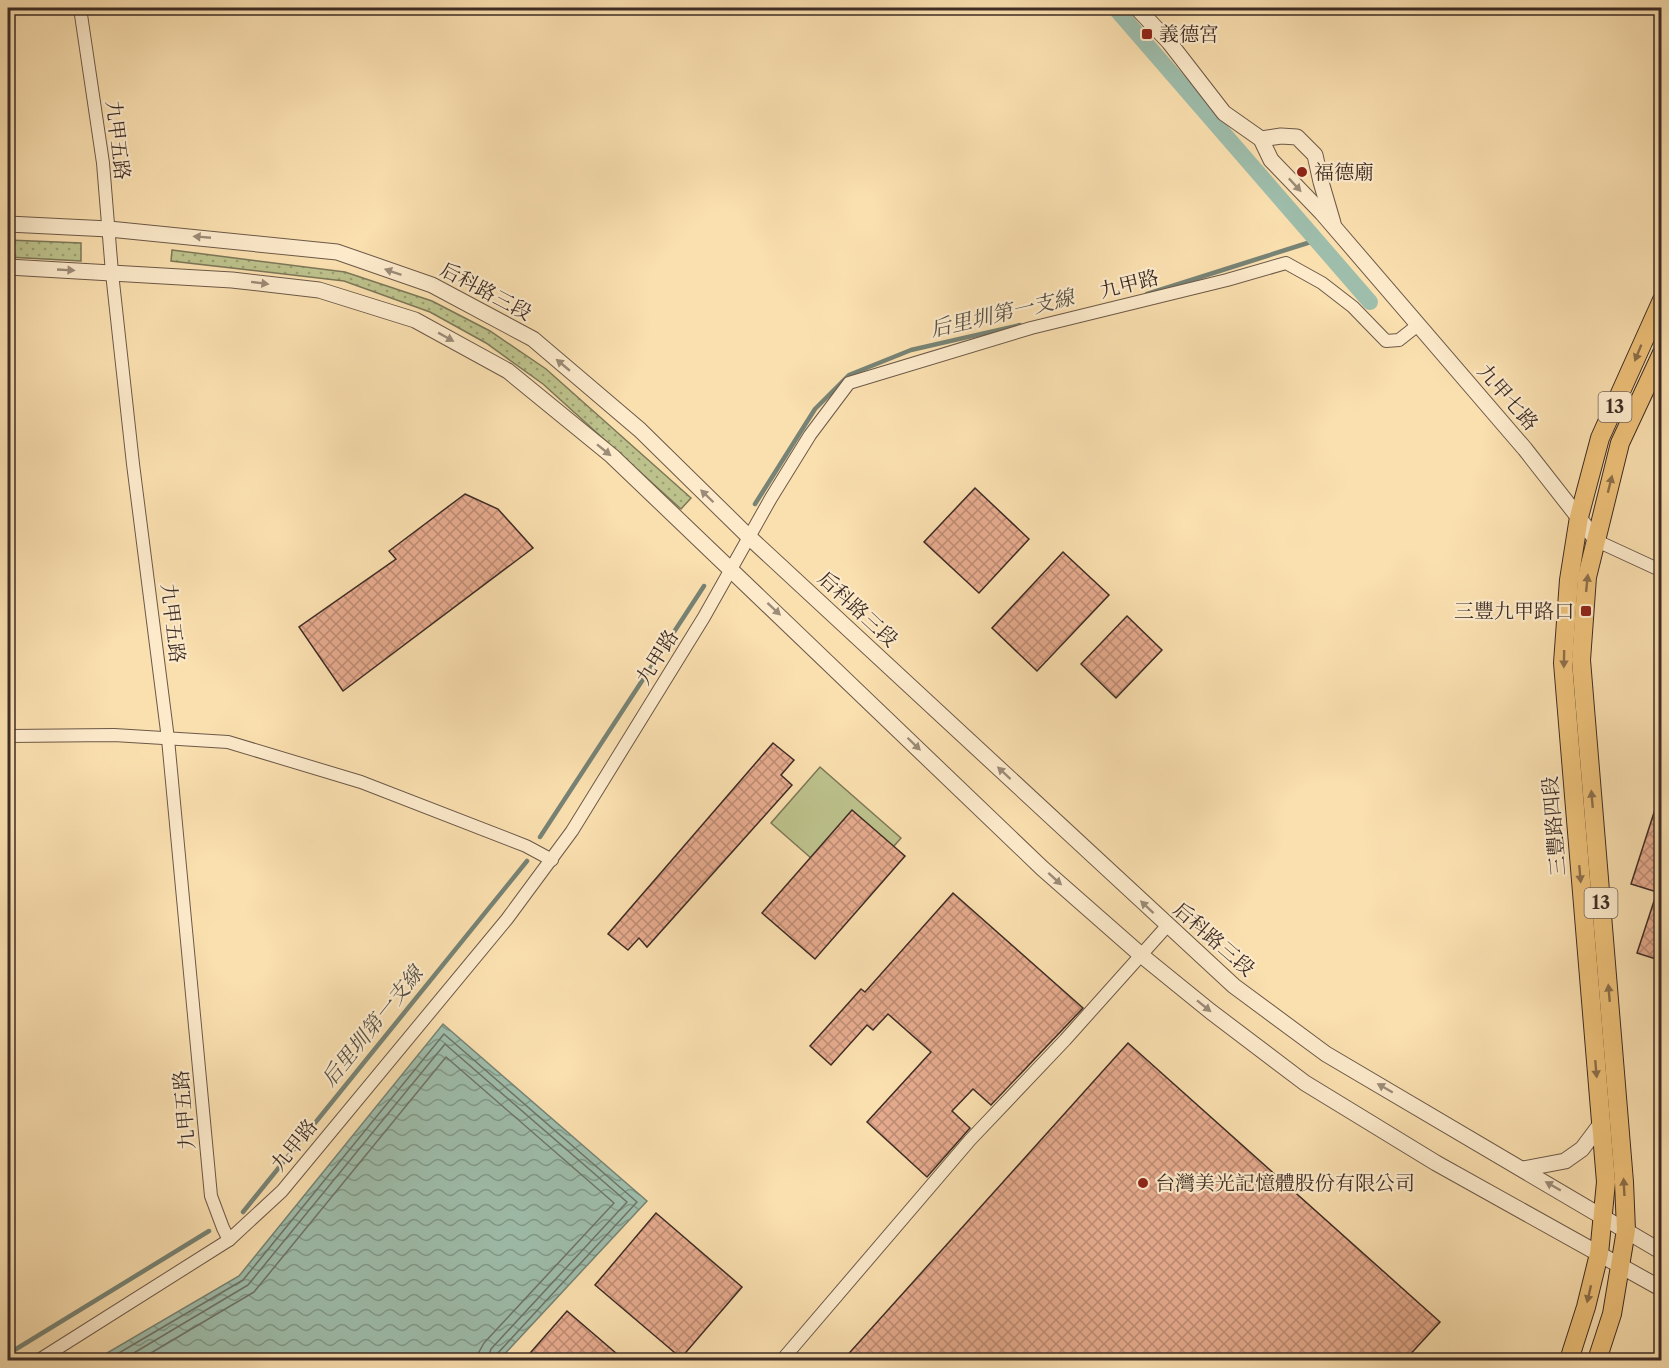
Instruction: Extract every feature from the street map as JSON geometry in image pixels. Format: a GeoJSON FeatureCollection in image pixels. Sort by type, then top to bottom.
{"type":"FeatureCollection","features":[{"type":"Feature","properties":{"kind":"main road","name":"三豐路四段"},"geometry":{"type":"LineString","coordinates":[[1569,1360],[1586,1307],[1599,1254],[1606,1182],[1563,663],[1569,580],[1579,517],[1600,438],[1662,300]]}},
{"type":"Feature","properties":{"kind":"main road","name":"三豐路四段"},"geometry":{"type":"LineString","coordinates":[[1597,1360],[1612,1314],[1626,1230],[1581,660],[1587,577],[1620,443],[1662,353]]}},
{"type":"Feature","properties":{"kind":"street","name":"九甲五路"},"geometry":{"type":"LineString","coordinates":[[80,8],[103,163],[112,273],[134,475],[168,739],[211,1196],[229,1240]]}},
{"type":"Feature","properties":{"kind":"street","name":"九甲七路"},"geometry":{"type":"LineString","coordinates":[[1137,8],[1168,42],[1224,113],[1261,139],[1271,160],[1335,229],[1525,449],[1597,541],[1662,570]]}},
{"type":"Feature","properties":{"kind":"street","name":"九甲七路"},"geometry":{"type":"LineString","coordinates":[[1261,139],[1281,136],[1297,137],[1315,155],[1335,229]]}},
{"type":"Feature","properties":{"kind":"street","name":"后科路三段"},"geometry":{"type":"LineString","coordinates":[[8,224],[109,229],[337,252],[432,285],[532,339],[640,430],[748,537],[1234,986],[1326,1054],[1662,1252]]}},
{"type":"Feature","properties":{"kind":"street","name":"九甲路"},"geometry":{"type":"LineString","coordinates":[[39,1360],[229,1240],[282,1191],[507,919],[552,860],[704,617],[748,537],[810,435],[849,382],[1031,328],[1227,280],[1286,262],[1322,283],[1353,307],[1386,340],[1399,340],[1418,325]]}},
{"type":"Feature","properties":{"kind":"street"},"geometry":{"type":"LineString","coordinates":[[8,267],[232,280],[319,290],[415,320],[507,371],[612,456],[1042,868],[1141,955],[1305,1083],[1436,1163],[1662,1289]]}},
{"type":"Feature","properties":{"kind":"street"},"geometry":{"type":"LineString","coordinates":[[8,736],[114,735],[228,742],[362,782],[526,846],[552,860]]}},
{"type":"Feature","properties":{"kind":"street"},"geometry":{"type":"LineString","coordinates":[[782,1360],[970,1140],[1065,1040],[1167,926]]}},
{"type":"Feature","properties":{"kind":"street"},"geometry":{"type":"LineString","coordinates":[[1523,1169],[1565,1161],[1582,1149],[1600,1125]]}},
{"type":"Feature","properties":{"kind":"green space"},"geometry":{"type":"Polygon","coordinates":[[[8,240],[81,243],[81,261],[8,257],[8,240]]]}},
{"type":"Feature","properties":{"kind":"green space"},"geometry":{"type":"Polygon","coordinates":[[[172,250],[345,272],[432,301],[490,331],[546,369],[691,498],[681,509],[543,384],[486,343],[430,312],[344,281],[171,261],[172,250]]]}},
{"type":"Feature","properties":{"kind":"green space"},"geometry":{"type":"Polygon","coordinates":[[[820,767],[901,838],[852,894],[771,823],[820,767]]]}},
{"type":"Feature","properties":{"kind":"water"},"geometry":{"type":"Polygon","coordinates":[[[443,1024],[647,1201],[499,1360],[95,1360],[239,1276],[443,1024]]]}},
{"type":"Feature","properties":{"kind":"building"},"geometry":{"type":"Polygon","coordinates":[[[975,488],[1029,539],[979,593],[924,542],[975,488]]]}},
{"type":"Feature","properties":{"kind":"building"},"geometry":{"type":"Polygon","coordinates":[[[465,494],[498,509],[533,548],[343,691],[299,627],[396,559],[389,551],[465,494]]]}},
{"type":"Feature","properties":{"kind":"building"},"geometry":{"type":"Polygon","coordinates":[[[1063,552],[1109,595],[1037,671],[992,628],[1063,552]]]}},
{"type":"Feature","properties":{"kind":"building"},"geometry":{"type":"Polygon","coordinates":[[[1127,616],[1162,650],[1116,698],[1081,664],[1127,616]]]}},
{"type":"Feature","properties":{"kind":"building"},"geometry":{"type":"Polygon","coordinates":[[[773,743],[794,760],[781,775],[792,785],[647,947],[639,938],[628,950],[608,934],[773,743]]]}},
{"type":"Feature","properties":{"kind":"building"},"geometry":{"type":"Polygon","coordinates":[[[1659,797],[1662,798],[1662,961],[1637,953],[1657,892],[1631,884],[1659,797]]]}},
{"type":"Feature","properties":{"kind":"building"},"geometry":{"type":"Polygon","coordinates":[[[852,810],[905,856],[815,959],[762,913],[852,810]]]}},
{"type":"Feature","properties":{"kind":"building"},"geometry":{"type":"Polygon","coordinates":[[[953,893],[1083,1008],[991,1105],[973,1089],[952,1111],[970,1128],[927,1177],[867,1122],[931,1052],[888,1014],[873,1030],[867,1025],[831,1065],[810,1046],[861,989],[865,992],[953,893]]]}},
{"type":"Feature","properties":{"kind":"building","name":"台灣美光記憶體股份有限公司"},"geometry":{"type":"Polygon","coordinates":[[[1128,1043],[1440,1322],[1405,1360],[843,1360],[1128,1043]]]}},
{"type":"Feature","properties":{"kind":"building"},"geometry":{"type":"Polygon","coordinates":[[[656,1213],[742,1287],[681,1358],[595,1285],[656,1213]]]}},
{"type":"Feature","properties":{"kind":"building"},"geometry":{"type":"Polygon","coordinates":[[[567,1311],[624,1360],[524,1360],[567,1311]]]}},
{"type":"Feature","properties":{"kind":"waterway"},"geometry":{"type":"LineString","coordinates":[[1115,8],[1370,302]]}},
{"type":"Feature","properties":{"kind":"waterway","name":"后里圳第一支線"},"geometry":{"type":"LineString","coordinates":[[1147,294],[1317,240]]}},
{"type":"Feature","properties":{"kind":"waterway","name":"后里圳第一支線"},"geometry":{"type":"LineString","coordinates":[[755,504],[815,409],[849,375],[911,350],[1020,325]]}},
{"type":"Feature","properties":{"kind":"waterway","name":"后里圳第一支線"},"geometry":{"type":"LineString","coordinates":[[540,837],[704,586]]}},
{"type":"Feature","properties":{"kind":"waterway","name":"后里圳第一支線"},"geometry":{"type":"LineString","coordinates":[[243,1212],[527,861]]}},
{"type":"Feature","properties":{"kind":"waterway","name":"后里圳第一支線"},"geometry":{"type":"LineString","coordinates":[[8,1354],[209,1231]]}},
{"type":"Feature","properties":{"kind":"place","name":"義德宮"},"geometry":{"type":"Point","coordinates":[1147,34]}},
{"type":"Feature","properties":{"kind":"place","name":"福德廟"},"geometry":{"type":"Point","coordinates":[1302,172]}},
{"type":"Feature","properties":{"kind":"place","name":"三豐九甲路口"},"geometry":{"type":"Point","coordinates":[1586,611]}},
{"type":"Feature","properties":{"kind":"place","name":"台灣美光記憶體股份有限公司"},"geometry":{"type":"Point","coordinates":[1143,1183]}}]}
